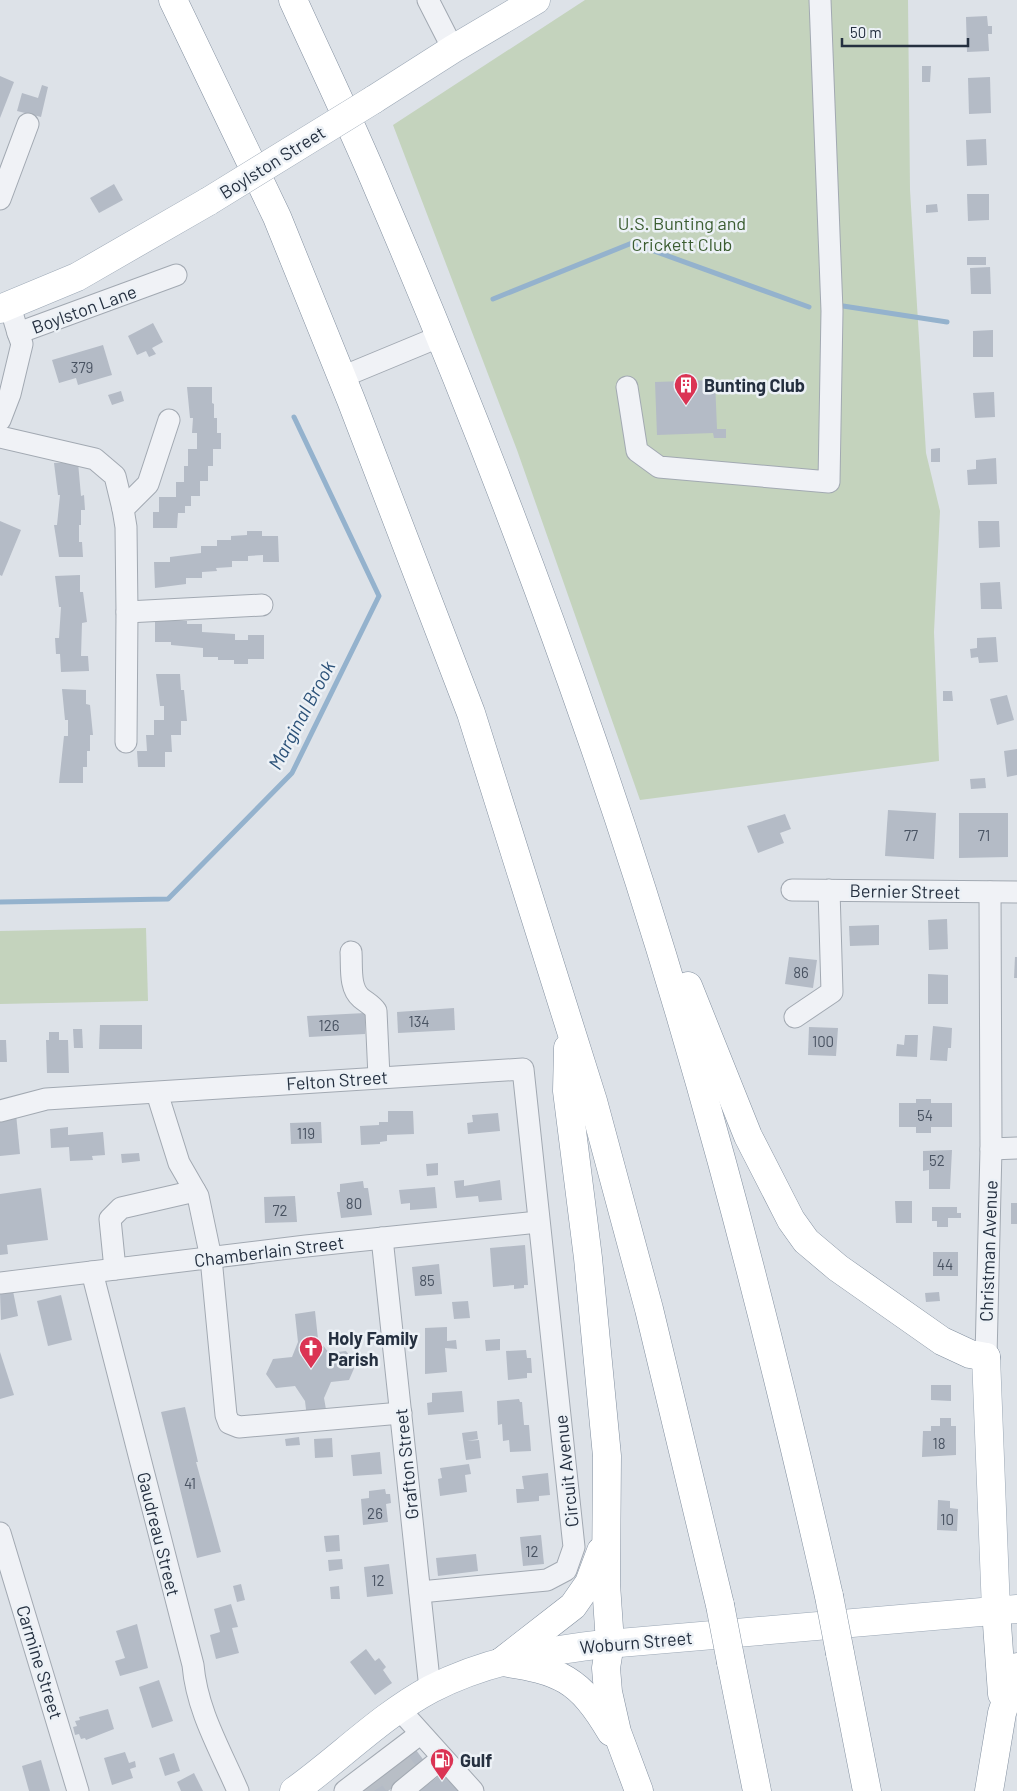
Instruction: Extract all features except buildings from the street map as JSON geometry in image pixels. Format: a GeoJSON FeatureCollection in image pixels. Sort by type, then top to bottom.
{"type":"FeatureCollection","features":[{"type":"Feature","properties":{"kind":"main road"},"geometry":{"type":"LineString","coordinates":[[173,0],[277,217],[342,377],[471,713],[593,1101],[649,1309],[720,1605],[757,1791]]}},
{"type":"Feature","properties":{"kind":"main road"},"geometry":{"type":"LineString","coordinates":[[293,0],[379,189],[441,336],[544,605],[609,791],[684,1026],[746,1249],[828,1596],[867,1791]]}},
{"type":"Feature","properties":{"kind":"main road","name":"Boylston Street"},"geometry":{"type":"LineString","coordinates":[[5,308],[77,277],[209,201],[373,100],[453,48],[536,0]]}},
{"type":"Feature","properties":{"kind":"main road"},"geometry":{"type":"LineString","coordinates":[[609,791],[748,1136],[791,1220],[806,1241],[820,1254],[892,1307],[956,1349],[986,1357]]}},
{"type":"Feature","properties":{"kind":"main road"},"geometry":{"type":"LineString","coordinates":[[569,1029],[567,1091],[586,1240],[604,1413],[607,1518],[606,1584],[610,1644],[606,1668],[608,1692],[625,1757],[639,1791]]}},
{"type":"Feature","properties":{"kind":"main road","name":"Christman Avenue"},"geometry":{"type":"LineString","coordinates":[[986,1357],[1007,1609],[1002,1714]]}},
{"type":"Feature","properties":{"kind":"main road"},"geometry":{"type":"LineString","coordinates":[[500,1662],[573,1606],[589,1582],[600,1557],[607,1518]]}},
{"type":"Feature","properties":{"kind":"main road","name":"Woburn Street"},"geometry":{"type":"LineString","coordinates":[[294,1791],[400,1710],[430,1690],[500,1662],[554,1650],[610,1644],[1007,1609]]}},
{"type":"Feature","properties":{"kind":"main road"},"geometry":{"type":"LineString","coordinates":[[500,1662],[550,1672],[576,1685],[597,1709],[625,1757]]}},
{"type":"Feature","properties":{"kind":"main road"},"geometry":{"type":"LineString","coordinates":[[989,1791],[1002,1714],[1017,1667]]}},
{"type":"Feature","properties":{"kind":"street"},"geometry":{"type":"LineString","coordinates":[[428,0],[453,48]]}},
{"type":"Feature","properties":{"kind":"street"},"geometry":{"type":"LineString","coordinates":[[627,387],[637,452],[659,468],[829,482],[832,311],[820,0]]}},
{"type":"Feature","properties":{"kind":"street"},"geometry":{"type":"LineString","coordinates":[[0,199],[28,124]]}},
{"type":"Feature","properties":{"kind":"street","name":"Boylston Lane"},"geometry":{"type":"LineString","coordinates":[[5,308],[18,333],[176,275]]}},
{"type":"Feature","properties":{"kind":"street"},"geometry":{"type":"LineString","coordinates":[[0,420],[10,394],[22,344],[18,333]]}},
{"type":"Feature","properties":{"kind":"street"},"geometry":{"type":"LineString","coordinates":[[342,377],[441,336]]}},
{"type":"Feature","properties":{"kind":"street"},"geometry":{"type":"LineString","coordinates":[[122,509],[148,484],[169,420]]}},
{"type":"Feature","properties":{"kind":"street"},"geometry":{"type":"LineString","coordinates":[[0,437],[95,459],[115,476],[126,527],[126,742]]}},
{"type":"Feature","properties":{"kind":"street"},"geometry":{"type":"LineString","coordinates":[[127,612],[262,605]]}},
{"type":"Feature","properties":{"kind":"street","name":"Bernier Street"},"geometry":{"type":"LineString","coordinates":[[792,890],[1017,892]]}},
{"type":"Feature","properties":{"kind":"street"},"geometry":{"type":"LineString","coordinates":[[795,1017],[832,992],[829,890]]}},
{"type":"Feature","properties":{"kind":"street","name":"Christman Avenue"},"geometry":{"type":"LineString","coordinates":[[986,1357],[992,1149],[990,892]]}},
{"type":"Feature","properties":{"kind":"street"},"geometry":{"type":"LineString","coordinates":[[351,952],[353,985],[360,997],[373,1006],[376,1011],[379,1077]]}},
{"type":"Feature","properties":{"kind":"street","name":"Felton Street"},"geometry":{"type":"LineString","coordinates":[[0,1111],[46,1100],[523,1069],[538,1222]]}},
{"type":"Feature","properties":{"kind":"street"},"geometry":{"type":"LineString","coordinates":[[157,1093],[179,1163],[198,1196],[210,1258],[226,1415],[229,1422],[239,1427],[401,1413]]}},
{"type":"Feature","properties":{"kind":"street"},"geometry":{"type":"LineString","coordinates":[[992,1149],[1017,1148]]}},
{"type":"Feature","properties":{"kind":"street"},"geometry":{"type":"LineString","coordinates":[[115,1269],[110,1218],[120,1208],[195,1191]]}},
{"type":"Feature","properties":{"kind":"street","name":"Chamberlain Street"},"geometry":{"type":"LineString","coordinates":[[0,1284],[382,1238],[538,1222]]}},
{"type":"Feature","properties":{"kind":"street","name":"Circuit Avenue"},"geometry":{"type":"LineString","coordinates":[[420,1592],[547,1580],[566,1570],[574,1547],[538,1222]]}},
{"type":"Feature","properties":{"kind":"street","name":"Grafton Street"},"geometry":{"type":"LineString","coordinates":[[382,1238],[430,1690]]}},
{"type":"Feature","properties":{"kind":"street","name":"Gaudreau Street"},"geometry":{"type":"LineString","coordinates":[[92,1272],[193,1665],[195,1689],[207,1725],[238,1791]]}},
{"type":"Feature","properties":{"kind":"street","name":"Carmine Street"},"geometry":{"type":"LineString","coordinates":[[0,1533],[78,1791]]}},
{"type":"Feature","properties":{"kind":"street"},"geometry":{"type":"LineString","coordinates":[[400,1710],[472,1791]]}},
{"type":"Feature","properties":{"kind":"street"},"geometry":{"type":"LineString","coordinates":[[392,1776],[420,1734]]}},
{"type":"Feature","properties":{"kind":"street"},"geometry":{"type":"LineString","coordinates":[[345,1791],[441,1758]]}},
{"type":"Feature","properties":{"kind":"street"},"geometry":{"type":"LineString","coordinates":[[327,1766],[338,1791]]}},
{"type":"Feature","properties":{"kind":"green space","name":"U.S. Bunting and Crickett Club"},"geometry":{"type":"Polygon","coordinates":[[[585,0],[908,0],[910,190],[926,453],[940,511],[934,632],[939,761],[640,800],[517,450],[393,125],[585,0]]]}},
{"type":"Feature","properties":{"kind":"green space"},"geometry":{"type":"Polygon","coordinates":[[[146,928],[148,1001],[0,1004],[0,931],[146,928]]]}},
{"type":"Feature","properties":{"kind":"waterway","name":"Marginal Brook"},"geometry":{"type":"LineString","coordinates":[[493,299],[632,243],[809,307]]}},
{"type":"Feature","properties":{"kind":"waterway","name":"Marginal Brook"},"geometry":{"type":"LineString","coordinates":[[843,306],[947,322]]}},
{"type":"Feature","properties":{"kind":"waterway","name":"Marginal Brook"},"geometry":{"type":"LineString","coordinates":[[0,902],[168,899],[292,773],[379,596],[294,417]]}},
{"type":"Feature","properties":{"kind":"tunnel"},"geometry":{"type":"LineString","coordinates":[[400,1762],[409,1774]]}},
{"type":"Feature","properties":{"kind":"tunnel"},"geometry":{"type":"LineString","coordinates":[[386,1773],[395,1785]]}},
{"type":"Feature","properties":{"kind":"tunnel"},"geometry":{"type":"LineString","coordinates":[[370,1785],[374,1791]]}},
{"type":"Feature","properties":{"kind":"place","name":"Bunting Club"},"geometry":{"type":"Point","coordinates":[686,406]}},
{"type":"Feature","properties":{"kind":"place","name":"Holy Family Parish"},"geometry":{"type":"Point","coordinates":[311,1369]}},
{"type":"Feature","properties":{"kind":"place","name":"Gulf"},"geometry":{"type":"Point","coordinates":[442,1781]}}]}
